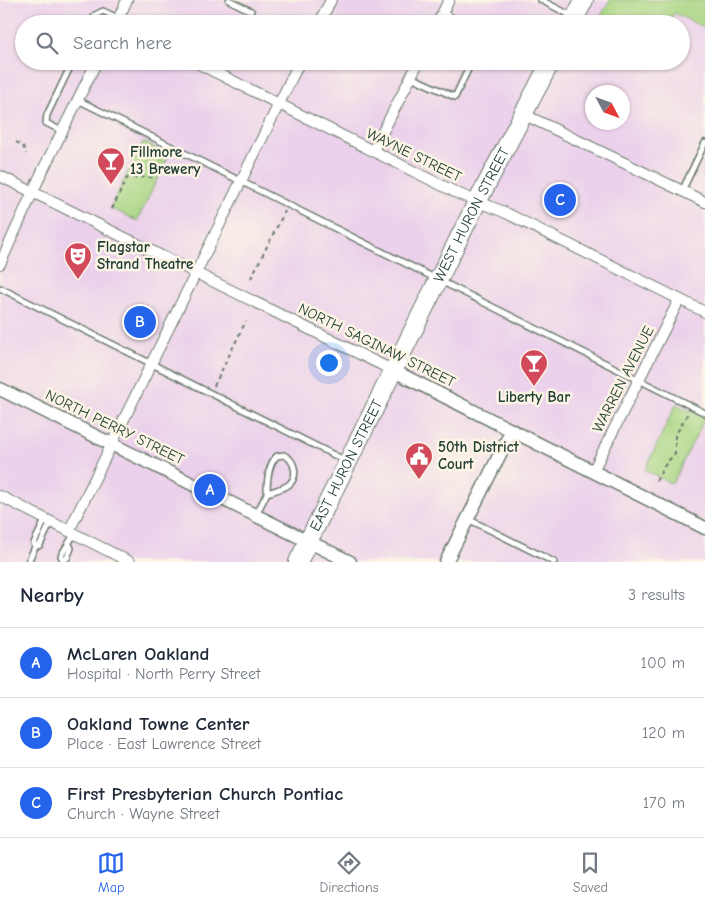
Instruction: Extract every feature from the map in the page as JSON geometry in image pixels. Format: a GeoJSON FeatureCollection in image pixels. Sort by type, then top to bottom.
{"type":"FeatureCollection","features":[{"type":"Feature","properties":{"kind":"highway"},"geometry":{"type":"LineString","coordinates":[[576,15],[584,0]]}},
{"type":"Feature","properties":{"kind":"highway","name":"WEST HURON STREET"},"geometry":{"type":"LineString","coordinates":[[394,371],[438,279],[546,70]]}},
{"type":"Feature","properties":{"kind":"highway","name":"EAST HURON STREET"},"geometry":{"type":"LineString","coordinates":[[298,562],[394,371]]}},
{"type":"Feature","properties":{"kind":"street"},"geometry":{"type":"LineString","coordinates":[[120,15],[127,0]]}},
{"type":"Feature","properties":{"kind":"street"},"geometry":{"type":"LineString","coordinates":[[324,15],[331,0]]}},
{"type":"Feature","properties":{"kind":"street"},"geometry":{"type":"LineString","coordinates":[[443,13],[450,0]]}},
{"type":"Feature","properties":{"kind":"street"},"geometry":{"type":"LineString","coordinates":[[0,264],[92,70]]}},
{"type":"Feature","properties":{"kind":"street","name":"WAYNE STREET"},"geometry":{"type":"LineString","coordinates":[[211,70],[459,194],[504,212],[705,312]]}},
{"type":"Feature","properties":{"kind":"street"},"geometry":{"type":"LineString","coordinates":[[72,532],[112,444],[296,70]]}},
{"type":"Feature","properties":{"kind":"street"},"geometry":{"type":"LineString","coordinates":[[373,151],[414,70]]}},
{"type":"Feature","properties":{"kind":"street"},"geometry":{"type":"LineString","coordinates":[[523,114],[705,202]]}},
{"type":"Feature","properties":{"kind":"street","name":"NORTH SAGINAW STREET"},"geometry":{"type":"LineString","coordinates":[[0,176],[394,371],[705,528]]}},
{"type":"Feature","properties":{"kind":"street","name":"WARREN AVENUE"},"geometry":{"type":"LineString","coordinates":[[593,471],[679,300]]}},
{"type":"Feature","properties":{"kind":"street","name":"NORTH PERRY STREET"},"geometry":{"type":"LineString","coordinates":[[0,389],[350,562]]}},
{"type":"Feature","properties":{"kind":"street"},"geometry":{"type":"LineString","coordinates":[[446,562],[512,430]]}},
{"type":"Feature","properties":{"kind":"street"},"geometry":{"type":"LineString","coordinates":[[0,496],[130,562]]}},
{"type":"Feature","properties":{"kind":"lane"},"geometry":{"type":"LineString","coordinates":[[229,0],[251,11]]}},
{"type":"Feature","properties":{"kind":"lane"},"geometry":{"type":"LineString","coordinates":[[541,0],[564,15]]}},
{"type":"Feature","properties":{"kind":"lane"},"geometry":{"type":"LineString","coordinates":[[96,15],[103,11],[108,15]]}},
{"type":"Feature","properties":{"kind":"lane"},"geometry":{"type":"LineString","coordinates":[[443,13],[447,15]]}},
{"type":"Feature","properties":{"kind":"lane"},"geometry":{"type":"LineString","coordinates":[[62,131],[46,123],[47,115],[69,70]]}},
{"type":"Feature","properties":{"kind":"lane"},"geometry":{"type":"LineString","coordinates":[[411,77],[455,97],[468,70]]}},
{"type":"Feature","properties":{"kind":"lane"},"geometry":{"type":"LineString","coordinates":[[78,99],[705,413]]}},
{"type":"Feature","properties":{"kind":"lane"},"geometry":{"type":"LineString","coordinates":[[682,191],[705,143]]}},
{"type":"Feature","properties":{"kind":"lane"},"geometry":{"type":"LineString","coordinates":[[0,288],[348,462]]}},
{"type":"Feature","properties":{"kind":"lane"},"geometry":{"type":"LineString","coordinates":[[256,515],[267,492],[272,460],[277,456],[284,455],[293,462],[295,469],[292,481],[287,485],[267,492]]}},
{"type":"Feature","properties":{"kind":"lane"},"geometry":{"type":"LineString","coordinates":[[468,519],[554,562]]}},
{"type":"Feature","properties":{"kind":"lane"},"geometry":{"type":"LineString","coordinates":[[28,562],[35,547],[40,545],[48,521]]}},
{"type":"Feature","properties":{"kind":"lane"},"geometry":{"type":"LineString","coordinates":[[62,561],[66,546],[70,544],[72,532]]}},
{"type":"Feature","properties":{"kind":"path"},"geometry":{"type":"LineString","coordinates":[[16,142],[23,146],[26,154]]}},
{"type":"Feature","properties":{"kind":"path"},"geometry":{"type":"LineString","coordinates":[[112,209],[127,178],[153,176],[168,145]]}},
{"type":"Feature","properties":{"kind":"path"},"geometry":{"type":"LineString","coordinates":[[251,278],[288,204]]}},
{"type":"Feature","properties":{"kind":"path"},"geometry":{"type":"LineString","coordinates":[[211,392],[246,321]]}},
{"type":"Feature","properties":{"kind":"path"},"geometry":{"type":"LineString","coordinates":[[656,481],[665,465],[674,455],[675,436],[692,406]]}},
{"type":"Feature","properties":{"kind":"shaded area"},"geometry":{"type":"Polygon","coordinates":[[[0,0],[610,0],[601,15],[15,15],[15,70],[690,70],[690,20],[705,28],[705,562],[0,562],[0,0]]]}},
{"type":"Feature","properties":{"kind":"green space"},"geometry":{"type":"Polygon","coordinates":[[[610,0],[705,0],[705,28],[690,21],[690,15],[674,13],[673,15],[601,15],[610,0]]]}},
{"type":"Feature","properties":{"kind":"green space"},"geometry":{"type":"Polygon","coordinates":[[[143,142],[169,155],[137,221],[110,208],[143,142]]]}},
{"type":"Feature","properties":{"kind":"green space"},"geometry":{"type":"Polygon","coordinates":[[[676,404],[705,418],[672,484],[645,470],[676,404]]]}},
{"type":"Feature","properties":{"kind":"place","name":"Fillmore 13 Brewery"},"geometry":{"type":"Point","coordinates":[111,185]}},
{"type":"Feature","properties":{"kind":"place","name":"First Presbyterian Church Pontiac"},"geometry":{"type":"Point","coordinates":[560,200]}},
{"type":"Feature","properties":{"kind":"place","name":"Flagstar Strand Theatre"},"geometry":{"type":"Point","coordinates":[78,280]}},
{"type":"Feature","properties":{"kind":"place","name":"Oakland Towne Center"},"geometry":{"type":"Point","coordinates":[140,322]}},
{"type":"Feature","properties":{"kind":"place","name":"Liberty Bar"},"geometry":{"type":"Point","coordinates":[534,387]}},
{"type":"Feature","properties":{"kind":"place","name":"50th District Court"},"geometry":{"type":"Point","coordinates":[419,480]}},
{"type":"Feature","properties":{"kind":"place","name":"McLaren Oakland"},"geometry":{"type":"Point","coordinates":[210,490]}}]}
